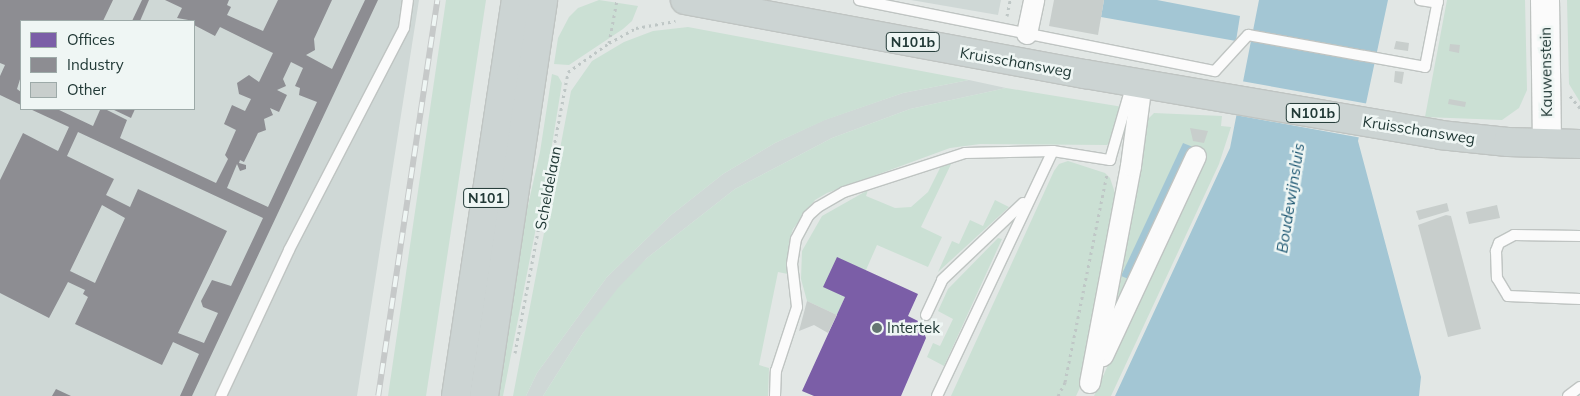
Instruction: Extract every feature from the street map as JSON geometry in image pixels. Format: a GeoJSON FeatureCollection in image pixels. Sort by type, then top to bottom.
{"type":"FeatureCollection","features":[{"type":"Feature","properties":{"kind":"main road","name":"N101"},"geometry":{"type":"LineString","coordinates":[[456,396],[516,0]]}},
{"type":"Feature","properties":{"kind":"main road","name":"Scheldelaan"},"geometry":{"type":"LineString","coordinates":[[484,396],[544,0]]}},
{"type":"Feature","properties":{"kind":"main road","name":"Kruisschansweg"},"geometry":{"type":"LineString","coordinates":[[685,0],[1398,128],[1468,139],[1580,144]]}},
{"type":"Feature","properties":{"kind":"street"},"geometry":{"type":"LineString","coordinates":[[1027,34],[1034,0]]}},
{"type":"Feature","properties":{"kind":"street","name":"Kauwenstein"},"geometry":{"type":"LineString","coordinates":[[1545,0],[1547,143]]}},
{"type":"Feature","properties":{"kind":"street"},"geometry":{"type":"LineString","coordinates":[[1087,390],[1131,166],[1138,81]]}},
{"type":"Feature","properties":{"kind":"street"},"geometry":{"type":"LineString","coordinates":[[1087,390],[1196,157]]}},
{"type":"Feature","properties":{"kind":"lane"},"geometry":{"type":"LineString","coordinates":[[221,396],[289,250],[404,28],[408,0]]}},
{"type":"Feature","properties":{"kind":"lane"},"geometry":{"type":"LineString","coordinates":[[859,0],[1215,71],[1248,35],[1425,67],[1438,1],[1420,0]]}},
{"type":"Feature","properties":{"kind":"lane"},"geometry":{"type":"LineString","coordinates":[[775,396],[776,371],[797,307],[792,264],[796,239],[808,216],[818,207],[844,192],[965,153],[1053,151],[1110,160],[1138,81]]}},
{"type":"Feature","properties":{"kind":"lane"},"geometry":{"type":"LineString","coordinates":[[937,396],[1028,199],[1053,151]]}},
{"type":"Feature","properties":{"kind":"lane"},"geometry":{"type":"LineString","coordinates":[[926,315],[942,280],[1028,199]]}},
{"type":"Feature","properties":{"kind":"lane"},"geometry":{"type":"LineString","coordinates":[[1580,236],[1514,235],[1499,243],[1496,251],[1497,278],[1508,296],[1580,299]]}},
{"type":"Feature","properties":{"kind":"lane"},"geometry":{"type":"LineString","coordinates":[[1568,396],[1580,387]]}},
{"type":"Feature","properties":{"kind":"path","name":"Scheldelaan"},"geometry":{"type":"LineString","coordinates":[[515,355],[568,72],[609,43],[616,0]]}},
{"type":"Feature","properties":{"kind":"path"},"geometry":{"type":"LineString","coordinates":[[1058,396],[1065,382],[1110,160]]}},
{"type":"Feature","properties":{"kind":"shaded area"},"geometry":{"type":"Polygon","coordinates":[[[0,0],[419,0],[357,396],[0,396],[0,0]]]}},
{"type":"Feature","properties":{"kind":"shaded area"},"geometry":{"type":"Polygon","coordinates":[[[911,0],[1001,0],[998,15],[911,0]]]}},
{"type":"Feature","properties":{"kind":"shaded area"},"geometry":{"type":"Polygon","coordinates":[[[969,80],[1006,88],[910,109],[832,138],[735,189],[647,258],[583,333],[543,396],[526,396],[537,373],[607,277],[670,216],[723,174],[775,143],[824,120],[903,93],[969,80]]]}},
{"type":"Feature","properties":{"kind":"green space"},"geometry":{"type":"Polygon","coordinates":[[[446,0],[486,0],[426,396],[388,396],[446,0]]]}},
{"type":"Feature","properties":{"kind":"green space"},"geometry":{"type":"Polygon","coordinates":[[[599,0],[638,6],[632,21],[623,29],[569,65],[554,64],[558,38],[569,17],[578,8],[599,0]]]}},
{"type":"Feature","properties":{"kind":"green space"},"geometry":{"type":"Polygon","coordinates":[[[1447,0],[1525,0],[1527,90],[1519,108],[1502,120],[1425,117],[1447,0]]]}},
{"type":"Feature","properties":{"kind":"green space"},"geometry":{"type":"Polygon","coordinates":[[[1567,0],[1580,0],[1580,102],[1569,84],[1567,0]]]}},
{"type":"Feature","properties":{"kind":"green space"},"geometry":{"type":"Polygon","coordinates":[[[688,27],[969,80],[903,93],[825,120],[775,143],[723,174],[670,216],[607,277],[537,373],[526,396],[513,396],[571,91],[592,61],[624,42],[653,31],[688,27]]]}},
{"type":"Feature","properties":{"kind":"green space"},"geometry":{"type":"Polygon","coordinates":[[[552,74],[558,76],[562,83],[551,151],[503,396],[497,396],[522,232],[540,152],[552,74]]]}},
{"type":"Feature","properties":{"kind":"green space"},"geometry":{"type":"Polygon","coordinates":[[[1006,88],[1123,107],[1127,124],[1123,134],[1107,145],[980,144],[950,148],[827,193],[815,200],[793,229],[789,242],[788,274],[778,272],[759,365],[769,368],[768,396],[543,396],[583,333],[618,288],[647,258],[735,189],[832,138],[910,109],[1006,88]]]}},
{"type":"Feature","properties":{"kind":"green space"},"geometry":{"type":"Polygon","coordinates":[[[1154,113],[1222,116],[1221,126],[1231,127],[1219,164],[1111,396],[1094,396],[1205,153],[1183,144],[1122,276],[1131,280],[1114,315],[1111,313],[1145,122],[1154,113]]]}},
{"type":"Feature","properties":{"kind":"green space"},"geometry":{"type":"Polygon","coordinates":[[[953,160],[921,227],[942,237],[928,267],[877,245],[866,270],[845,297],[837,315],[807,301],[801,279],[802,251],[822,216],[868,190],[866,196],[895,208],[911,207],[928,192],[942,164],[953,160]]]}},
{"type":"Feature","properties":{"kind":"green space"},"geometry":{"type":"Polygon","coordinates":[[[1068,161],[1105,173],[1110,178],[1115,193],[1084,379],[1076,396],[951,396],[1054,171],[1059,164],[1068,161]]]}},
{"type":"Feature","properties":{"kind":"green space"},"geometry":{"type":"Polygon","coordinates":[[[995,200],[1009,207],[938,272],[952,241],[959,244],[970,220],[983,226],[995,200]]]}},
{"type":"Feature","properties":{"kind":"green space"},"geometry":{"type":"Polygon","coordinates":[[[998,238],[1002,239],[944,366],[927,357],[933,343],[940,346],[953,319],[938,311],[948,289],[998,238]]]}},
{"type":"Feature","properties":{"kind":"water"},"geometry":{"type":"Polygon","coordinates":[[[1104,0],[1157,0],[1240,16],[1236,41],[1101,17],[1104,0]]]}},
{"type":"Feature","properties":{"kind":"water","name":"Boudewijnsluis"},"geometry":{"type":"Polygon","coordinates":[[[1259,0],[1388,0],[1358,141],[1421,377],[1419,396],[1115,396],[1230,148],[1259,0]]]}},
{"type":"Feature","properties":{"kind":"water"},"geometry":{"type":"Polygon","coordinates":[[[1183,143],[1193,147],[1131,280],[1121,276],[1183,143]]]}},
{"type":"Feature","properties":{"kind":"pier"},"geometry":{"type":"Polygon","coordinates":[[[1241,81],[1369,104],[1362,138],[1235,115],[1241,81]]]}},
{"type":"Feature","properties":{"kind":"building: Offices","name":"Intertek"},"geometry":{"type":"Polygon","coordinates":[[[837,257],[918,294],[908,316],[920,322],[926,338],[901,396],[814,396],[802,391],[845,297],[823,287],[837,257]]]}},
{"type":"Feature","properties":{"kind":"building: Industry"},"geometry":{"type":"Polygon","coordinates":[[[0,0],[113,0],[103,20],[20,20],[20,79],[17,89],[20,91],[20,105],[0,95],[0,76],[5,65],[0,63],[0,0]]]}},
{"type":"Feature","properties":{"kind":"building: Industry"},"geometry":{"type":"Polygon","coordinates":[[[142,0],[149,0],[140,20],[132,20],[142,0]]]}},
{"type":"Feature","properties":{"kind":"building: Industry"},"geometry":{"type":"Polygon","coordinates":[[[165,0],[229,0],[227,5],[231,7],[227,15],[263,31],[278,0],[332,0],[314,39],[315,50],[306,55],[332,69],[365,0],[378,0],[192,396],[180,396],[199,354],[173,342],[162,365],[75,324],[88,297],[83,294],[85,290],[68,282],[49,318],[0,293],[0,180],[23,133],[58,151],[69,127],[32,110],[59,110],[93,126],[100,110],[107,110],[127,120],[120,138],[216,183],[228,159],[225,155],[236,130],[224,124],[232,105],[245,111],[251,99],[239,94],[237,83],[249,75],[259,82],[273,53],[220,27],[215,36],[195,26],[195,20],[177,18],[182,8],[165,0]],[[291,62],[283,79],[286,86],[277,90],[287,95],[279,112],[270,108],[273,115],[264,119],[266,130],[258,133],[244,162],[240,160],[239,163],[246,165],[246,169],[240,171],[237,164],[227,188],[268,207],[317,102],[299,95],[300,88],[295,86],[303,68],[291,62]],[[78,132],[67,156],[114,179],[106,195],[130,207],[138,189],[227,231],[178,333],[204,343],[218,313],[203,307],[201,301],[212,280],[231,286],[263,218],[78,132]],[[102,205],[70,271],[95,283],[125,218],[102,205]]]}},
{"type":"Feature","properties":{"kind":"building: Industry"},"geometry":{"type":"Polygon","coordinates":[[[114,110],[135,110],[131,118],[114,110]]]}},
{"type":"Feature","properties":{"kind":"building: Industry"},"geometry":{"type":"Polygon","coordinates":[[[56,389],[71,396],[52,396],[56,389]]]}},
{"type":"Feature","properties":{"kind":"building: Other"},"geometry":{"type":"Polygon","coordinates":[[[1054,0],[1104,0],[1098,35],[1049,26],[1054,0]]]}},
{"type":"Feature","properties":{"kind":"building: Other"},"geometry":{"type":"Polygon","coordinates":[[[1396,41],[1409,43],[1408,51],[1394,49],[1396,41]]]}},
{"type":"Feature","properties":{"kind":"building: Other"},"geometry":{"type":"Polygon","coordinates":[[[1450,44],[1460,45],[1459,53],[1449,51],[1450,44]]]}},
{"type":"Feature","properties":{"kind":"building: Other"},"geometry":{"type":"Polygon","coordinates":[[[1395,71],[1404,72],[1402,84],[1394,82],[1395,71]]]}},
{"type":"Feature","properties":{"kind":"building: Other"},"geometry":{"type":"Polygon","coordinates":[[[1449,99],[1466,102],[1465,107],[1448,104],[1449,99]]]}},
{"type":"Feature","properties":{"kind":"building: Other"},"geometry":{"type":"Polygon","coordinates":[[[1190,128],[1208,131],[1204,143],[1193,141],[1190,128]]]}},
{"type":"Feature","properties":{"kind":"building: Other"},"geometry":{"type":"Polygon","coordinates":[[[1447,203],[1449,211],[1419,220],[1416,211],[1447,203]]]}},
{"type":"Feature","properties":{"kind":"building: Other"},"geometry":{"type":"Polygon","coordinates":[[[1497,205],[1500,218],[1469,224],[1466,212],[1497,205]]]}},
{"type":"Feature","properties":{"kind":"building: Other"},"geometry":{"type":"Polygon","coordinates":[[[1446,215],[1451,216],[1481,329],[1448,337],[1418,225],[1446,215]]]}},
{"type":"Feature","properties":{"kind":"building: Other"},"geometry":{"type":"Polygon","coordinates":[[[807,301],[837,315],[828,333],[814,325],[799,331],[807,301]]]}},
{"type":"Feature","properties":{"kind":"railway"},"geometry":{"type":"LineString","coordinates":[[378,396],[437,0]]}},
{"type":"Feature","properties":{"kind":"place","name":"Intertek"},"geometry":{"type":"Point","coordinates":[877,328]}}]}
